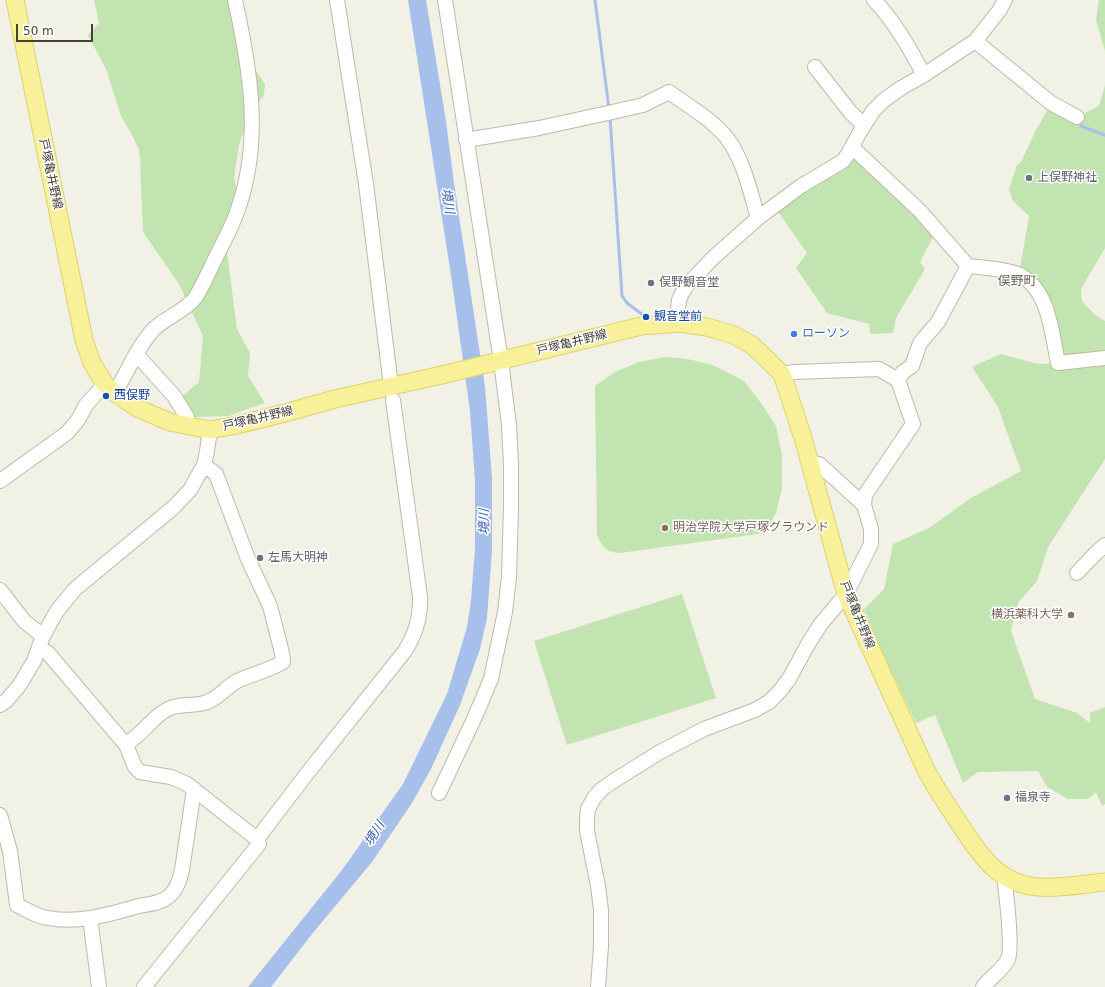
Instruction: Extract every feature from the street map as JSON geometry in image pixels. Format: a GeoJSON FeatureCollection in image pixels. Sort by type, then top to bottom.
{"type":"FeatureCollection","features":[{"type":"Feature","properties":{"kind":"main road","name":"戸塚亀井野線"},"geometry":{"type":"LineString","coordinates":[[14,0],[84,340],[92,363],[110,388],[137,408],[153,415],[170,422],[210,430],[237,425],[335,399],[498,362],[641,326],[680,323],[707,327],[734,335],[752,345],[782,374],[810,462],[846,594],[925,768],[934,785],[984,859],[1004,876],[1015,881],[1038,887],[1070,886],[1105,882]]}},
{"type":"Feature","properties":{"kind":"street"},"geometry":{"type":"LineString","coordinates":[[0,481],[67,433],[78,420],[86,405],[110,388],[137,355],[153,330],[164,320],[180,312],[195,298],[230,228],[239,205],[249,168],[252,147],[250,80],[244,41],[235,0]]}},
{"type":"Feature","properties":{"kind":"street"},"geometry":{"type":"LineString","coordinates":[[337,0],[366,184],[390,378]]}},
{"type":"Feature","properties":{"kind":"street"},"geometry":{"type":"LineString","coordinates":[[439,793],[491,679],[505,612],[510,577],[512,465],[509,425],[498,362],[444,0]]}},
{"type":"Feature","properties":{"kind":"street"},"geometry":{"type":"LineString","coordinates":[[874,0],[897,29],[924,75]]}},
{"type":"Feature","properties":{"kind":"street"},"geometry":{"type":"LineString","coordinates":[[680,323],[678,309],[679,300],[687,285],[714,257],[758,218],[800,186],[843,161],[873,111],[883,101],[975,41],[1005,0]]}},
{"type":"Feature","properties":{"kind":"street"},"geometry":{"type":"LineString","coordinates":[[975,41],[1051,103],[1077,117]]}},
{"type":"Feature","properties":{"kind":"street"},"geometry":{"type":"LineString","coordinates":[[815,67],[846,108],[864,125]]}},
{"type":"Feature","properties":{"kind":"street"},"geometry":{"type":"LineString","coordinates":[[466,140],[539,128],[642,105],[669,92],[710,121],[726,138],[735,152],[746,178],[758,218]]}},
{"type":"Feature","properties":{"kind":"street"},"geometry":{"type":"LineString","coordinates":[[852,147],[920,211],[968,266],[1019,274],[1033,285],[1043,301],[1049,320],[1058,363],[1105,358]]}},
{"type":"Feature","properties":{"kind":"street"},"geometry":{"type":"LineString","coordinates":[[898,380],[903,372],[912,366],[920,343],[938,322],[968,266]]}},
{"type":"Feature","properties":{"kind":"street"},"geometry":{"type":"LineString","coordinates":[[137,355],[174,396],[187,417],[187,426]]}},
{"type":"Feature","properties":{"kind":"street"},"geometry":{"type":"LineString","coordinates":[[598,987],[602,946],[601,910],[598,886],[587,831],[588,809],[594,798],[602,789],[615,780],[686,738],[704,729],[755,710],[769,702],[779,692],[790,679],[820,625],[846,594],[871,544],[871,529],[864,505],[865,495],[913,424],[898,380],[879,369],[794,372],[782,374]]}},
{"type":"Feature","properties":{"kind":"street"},"geometry":{"type":"LineString","coordinates":[[257,839],[314,765],[405,652],[414,634],[420,608],[420,597],[393,400]]}},
{"type":"Feature","properties":{"kind":"street"},"geometry":{"type":"LineString","coordinates":[[0,705],[6,701],[19,686],[34,661],[41,641],[57,611],[76,589],[174,507],[190,490],[204,465],[210,430]]}},
{"type":"Feature","properties":{"kind":"street"},"geometry":{"type":"LineString","coordinates":[[810,462],[819,464],[864,505]]}},
{"type":"Feature","properties":{"kind":"street"},"geometry":{"type":"LineString","coordinates":[[126,745],[167,709],[181,705],[196,705],[208,702],[215,699],[224,689],[237,681],[264,672],[282,662],[282,653],[270,606],[248,559],[216,474],[204,465]]}},
{"type":"Feature","properties":{"kind":"street"},"geometry":{"type":"LineString","coordinates":[[1077,573],[1105,545]]}},
{"type":"Feature","properties":{"kind":"street"},"geometry":{"type":"LineString","coordinates":[[0,590],[41,641],[48,653],[126,745],[135,767],[140,772],[171,777],[188,784],[257,839],[259,844],[144,987]]}},
{"type":"Feature","properties":{"kind":"street"},"geometry":{"type":"LineString","coordinates":[[0,815],[10,851],[17,905],[34,914],[47,918],[63,920],[90,918],[159,902],[170,896],[175,890],[180,881],[194,789]]}},
{"type":"Feature","properties":{"kind":"street"},"geometry":{"type":"LineString","coordinates":[[983,987],[1003,967],[1008,958],[1010,947],[1004,876]]}},
{"type":"Feature","properties":{"kind":"street"},"geometry":{"type":"LineString","coordinates":[[90,918],[99,987]]}},
{"type":"Feature","properties":{"kind":"green space"},"geometry":{"type":"Polygon","coordinates":[[[94,0],[231,0],[246,56],[265,84],[264,95],[249,116],[239,145],[234,178],[243,214],[227,252],[237,329],[250,353],[248,376],[265,403],[228,416],[194,417],[180,398],[199,382],[203,336],[179,284],[143,232],[139,150],[121,116],[106,69],[88,35],[99,23],[94,0]]]}},
{"type":"Feature","properties":{"kind":"green space"},"geometry":{"type":"Polygon","coordinates":[[[1099,0],[1105,0],[1105,51],[1096,20],[1099,0]]]}},
{"type":"Feature","properties":{"kind":"green space"},"geometry":{"type":"Polygon","coordinates":[[[1105,85],[1105,248],[1081,289],[1082,301],[1095,315],[1105,321],[1105,459],[1048,547],[1037,581],[1018,603],[1011,631],[1035,699],[1077,713],[1090,723],[1090,713],[1105,707],[1105,804],[1102,806],[1096,792],[1088,799],[1068,799],[1047,787],[1038,771],[978,772],[963,783],[935,715],[916,723],[883,654],[864,609],[884,589],[893,544],[929,528],[971,498],[1021,471],[998,407],[972,367],[1001,354],[1038,364],[1057,363],[1043,301],[1019,274],[1029,216],[1013,201],[1009,189],[1017,165],[1021,162],[1051,103],[1077,117],[1099,106],[1105,85]]]}},
{"type":"Feature","properties":{"kind":"green space"},"geometry":{"type":"Polygon","coordinates":[[[852,147],[937,229],[920,262],[925,269],[896,318],[893,333],[870,334],[869,324],[827,313],[796,268],[807,253],[774,206],[852,147]]]}},
{"type":"Feature","properties":{"kind":"green space"},"geometry":{"type":"Polygon","coordinates":[[[665,357],[687,359],[713,365],[744,381],[776,426],[782,454],[782,488],[776,513],[765,533],[620,553],[611,552],[601,543],[597,535],[595,386],[615,372],[639,362],[665,357]]]}},
{"type":"Feature","properties":{"kind":"green space"},"geometry":{"type":"Polygon","coordinates":[[[682,594],[716,698],[567,745],[534,641],[682,594]]]}},
{"type":"Feature","properties":{"kind":"water","name":"境川"},"geometry":{"type":"Polygon","coordinates":[[[408,0],[426,0],[446,121],[485,387],[492,478],[492,551],[487,618],[480,649],[460,705],[431,769],[412,803],[372,862],[312,934],[271,987],[248,987],[342,870],[403,784],[447,694],[467,627],[471,600],[475,548],[475,480],[470,411],[452,282],[408,0]]]}},
{"type":"Feature","properties":{"kind":"waterway"},"geometry":{"type":"LineString","coordinates":[[595,0],[609,109]]}},
{"type":"Feature","properties":{"kind":"waterway"},"geometry":{"type":"LineString","coordinates":[[610,117],[622,296],[627,303],[643,315]]}},
{"type":"Feature","properties":{"kind":"waterway"},"geometry":{"type":"LineString","coordinates":[[1081,126],[1105,135]]}},
{"type":"Feature","properties":{"kind":"place","name":"上俣野神社"},"geometry":{"type":"Point","coordinates":[1029,178]}},
{"type":"Feature","properties":{"kind":"place","name":"俣野観音堂"},"geometry":{"type":"Point","coordinates":[651,283]}},
{"type":"Feature","properties":{"kind":"place","name":"観音堂前"},"geometry":{"type":"Point","coordinates":[646,317]}},
{"type":"Feature","properties":{"kind":"place","name":"ローソン"},"geometry":{"type":"Point","coordinates":[794,334]}},
{"type":"Feature","properties":{"kind":"place","name":"西俣野"},"geometry":{"type":"Point","coordinates":[106,396]}},
{"type":"Feature","properties":{"kind":"place","name":"明治学院大学戸塚グラウンド"},"geometry":{"type":"Point","coordinates":[665,528]}},
{"type":"Feature","properties":{"kind":"place","name":"左馬大明神"},"geometry":{"type":"Point","coordinates":[260,558]}},
{"type":"Feature","properties":{"kind":"place","name":"横浜薬科大学"},"geometry":{"type":"Point","coordinates":[1071,615]}},
{"type":"Feature","properties":{"kind":"place","name":"福泉寺"},"geometry":{"type":"Point","coordinates":[1007,798]}},
{"type":"Feature","properties":{"kind":"district","name":"俣野町"},"geometry":{"type":"Point","coordinates":[1017,282]}}]}
